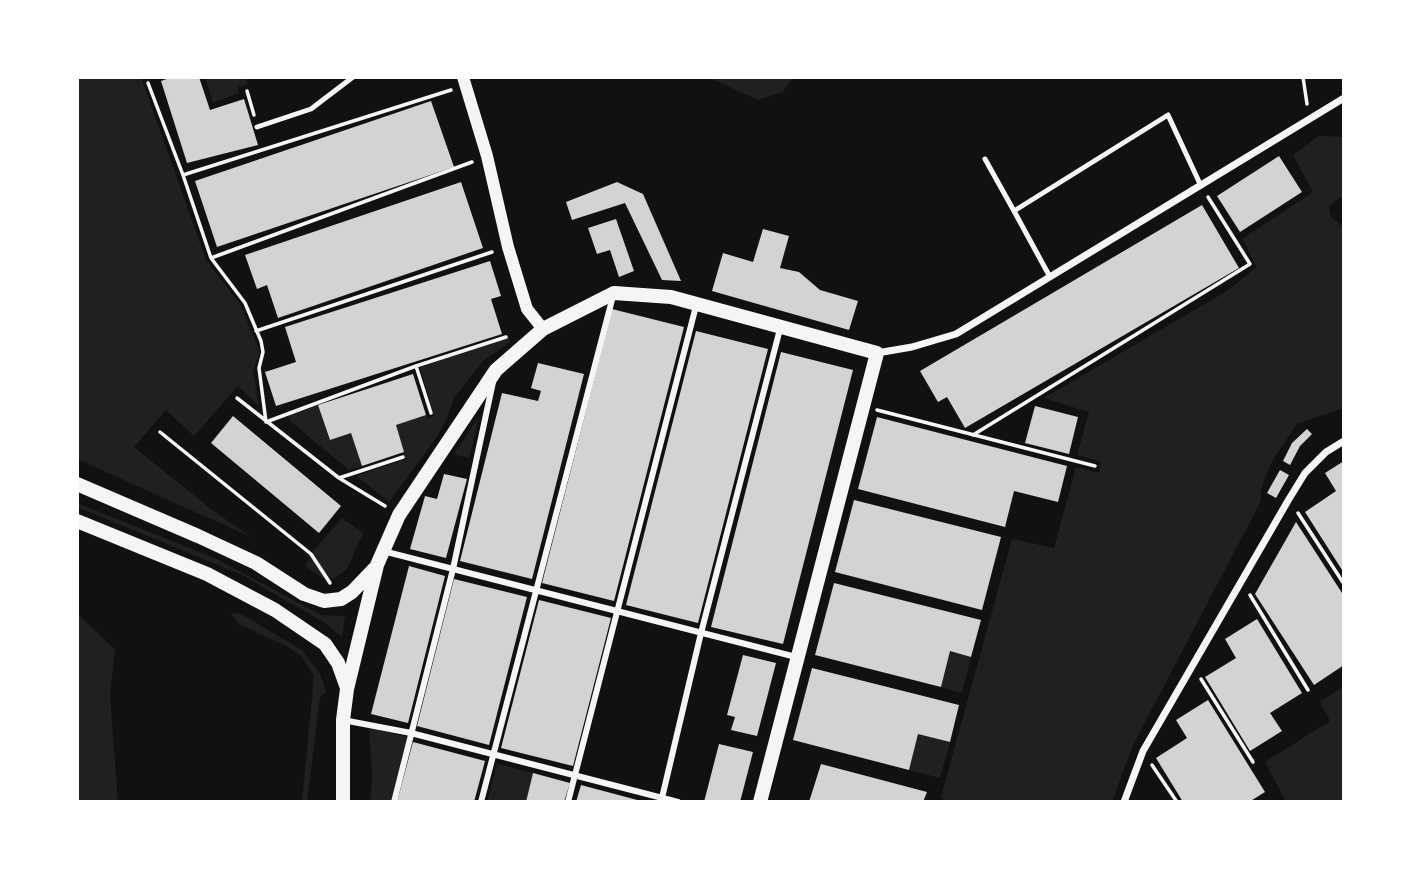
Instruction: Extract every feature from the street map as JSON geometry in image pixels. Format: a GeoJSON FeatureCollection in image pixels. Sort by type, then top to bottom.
{"type":"FeatureCollection","features":[{"type":"Feature","properties":{"kind":"main road"},"geometry":{"type":"LineString","coordinates":[[77,484],[256,563],[304,594],[324,601],[341,599],[367,577],[399,515],[496,370],[543,329],[614,293],[671,297],[877,354],[760,802]]}},
{"type":"Feature","properties":{"kind":"main road"},"geometry":{"type":"LineString","coordinates":[[77,521],[207,574],[275,610],[324,644],[338,663],[348,689]]}},
{"type":"Feature","properties":{"kind":"main road"},"geometry":{"type":"LineString","coordinates":[[343,802],[343,720],[379,558]]}},
{"type":"Feature","properties":{"kind":"street"},"geometry":{"type":"LineString","coordinates":[[465,81],[527,309],[543,329]]}},
{"type":"Feature","properties":{"kind":"street"},"geometry":{"type":"LineString","coordinates":[[877,354],[956,334],[1344,98]]}},
{"type":"Feature","properties":{"kind":"street"},"geometry":{"type":"LineString","coordinates":[[481,802],[614,293]]}},
{"type":"Feature","properties":{"kind":"street"},"geometry":{"type":"LineString","coordinates":[[568,802],[696,304]]}},
{"type":"Feature","properties":{"kind":"street"},"geometry":{"type":"LineString","coordinates":[[662,800],[701,633],[780,327]]}},
{"type":"Feature","properties":{"kind":"street"},"geometry":{"type":"LineString","coordinates":[[394,802],[453,569],[496,370]]}},
{"type":"Feature","properties":{"kind":"street"},"geometry":{"type":"LineString","coordinates":[[1124,802],[1143,751],[1289,499],[1305,473],[1326,452],[1344,441]]}},
{"type":"Feature","properties":{"kind":"street"},"geometry":{"type":"LineString","coordinates":[[379,558],[453,569],[798,658]]}},
{"type":"Feature","properties":{"kind":"street"},"geometry":{"type":"LineString","coordinates":[[343,720],[411,733],[678,802]]}},
{"type":"Feature","properties":{"kind":"lane"},"geometry":{"type":"LineString","coordinates":[[257,127],[311,108],[353,77]]}},
{"type":"Feature","properties":{"kind":"lane"},"geometry":{"type":"LineString","coordinates":[[1014,211],[1168,116],[1201,186]]}},
{"type":"Feature","properties":{"kind":"lane"},"geometry":{"type":"LineString","coordinates":[[985,159],[1050,277]]}},
{"type":"Feature","properties":{"kind":"path"},"geometry":{"type":"LineString","coordinates":[[1303,77],[1309,120]]}},
{"type":"Feature","properties":{"kind":"path"},"geometry":{"type":"LineString","coordinates":[[183,175],[465,81]]}},
{"type":"Feature","properties":{"kind":"path"},"geometry":{"type":"LineString","coordinates":[[148,83],[211,258],[245,303],[256,331],[263,352],[260,368],[266,422]]}},
{"type":"Feature","properties":{"kind":"path"},"geometry":{"type":"LineString","coordinates":[[211,258],[487,156]]}},
{"type":"Feature","properties":{"kind":"path"},"geometry":{"type":"LineString","coordinates":[[973,435],[1250,264],[1201,186]]}},
{"type":"Feature","properties":{"kind":"path"},"geometry":{"type":"LineString","coordinates":[[256,331],[508,247]]}},
{"type":"Feature","properties":{"kind":"path"},"geometry":{"type":"LineString","coordinates":[[266,422],[416,366],[518,333],[521,348]]}},
{"type":"Feature","properties":{"kind":"path"},"geometry":{"type":"LineString","coordinates":[[416,366],[431,413]]}},
{"type":"Feature","properties":{"kind":"path"},"geometry":{"type":"LineString","coordinates":[[237,398],[339,478],[399,515]]}},
{"type":"Feature","properties":{"kind":"path"},"geometry":{"type":"LineString","coordinates":[[862,406],[1095,466]]}},
{"type":"Feature","properties":{"kind":"path"},"geometry":{"type":"LineString","coordinates":[[160,432],[311,554],[334,584],[341,599]]}},
{"type":"Feature","properties":{"kind":"path"},"geometry":{"type":"LineString","coordinates":[[339,478],[403,457]]}},
{"type":"Feature","properties":{"kind":"path"},"geometry":{"type":"LineString","coordinates":[[1289,499],[1344,584]]}},
{"type":"Feature","properties":{"kind":"path"},"geometry":{"type":"LineString","coordinates":[[380,516],[385,507]]}},
{"type":"Feature","properties":{"kind":"path"},"geometry":{"type":"LineString","coordinates":[[1241,581],[1308,690]]}},
{"type":"Feature","properties":{"kind":"path"},"geometry":{"type":"LineString","coordinates":[[323,583],[334,584]]}},
{"type":"Feature","properties":{"kind":"path"},"geometry":{"type":"LineString","coordinates":[[1192,666],[1253,762]]}},
{"type":"Feature","properties":{"kind":"path"},"geometry":{"type":"LineString","coordinates":[[1143,751],[1177,802]]}},
{"type":"Feature","properties":{"kind":"shaded area"},"geometry":{"type":"Polygon","coordinates":[[[77,77],[141,77],[206,260],[240,304],[260,352],[253,371],[259,406],[238,386],[194,436],[166,410],[134,447],[211,509],[251,537],[77,459],[77,77]]]}},
{"type":"Feature","properties":{"kind":"shaded area"},"geometry":{"type":"Polygon","coordinates":[[[205,77],[246,77],[248,84],[238,87],[239,93],[213,103],[205,77]]]}},
{"type":"Feature","properties":{"kind":"shaded area"},"geometry":{"type":"Polygon","coordinates":[[[708,77],[794,77],[782,92],[758,100],[708,77]]]}},
{"type":"Feature","properties":{"kind":"shaded area"},"geometry":{"type":"Polygon","coordinates":[[[1319,136],[1344,137],[1344,195],[1329,206],[1331,217],[1344,228],[1344,408],[1298,423],[1273,459],[1261,488],[1261,501],[1133,745],[1112,802],[946,802],[941,797],[1012,539],[1054,548],[1076,467],[1099,473],[1101,462],[1077,455],[1089,412],[1044,398],[1227,291],[1257,267],[1242,239],[1313,192],[1293,155],[1319,136]]]}},
{"type":"Feature","properties":{"kind":"shaded area"},"geometry":{"type":"Polygon","coordinates":[[[509,337],[510,342],[483,361],[454,398],[436,438],[389,502],[356,476],[405,459],[396,425],[426,415],[428,419],[434,416],[420,367],[509,337]]]}},
{"type":"Feature","properties":{"kind":"shaded area"},"geometry":{"type":"Polygon","coordinates":[[[318,405],[329,440],[351,433],[362,466],[349,470],[290,421],[286,412],[318,405]]]}},
{"type":"Feature","properties":{"kind":"shaded area"},"geometry":{"type":"Polygon","coordinates":[[[479,417],[469,458],[454,454],[479,417]]]}},
{"type":"Feature","properties":{"kind":"shaded area"},"geometry":{"type":"Polygon","coordinates":[[[77,503],[215,558],[321,615],[345,616],[342,637],[325,623],[242,575],[77,507],[77,503]]]}},
{"type":"Feature","properties":{"kind":"shaded area"},"geometry":{"type":"Polygon","coordinates":[[[342,518],[363,533],[347,569],[333,579],[322,577],[305,566],[313,551],[342,518]]]}},
{"type":"Feature","properties":{"kind":"shaded area"},"geometry":{"type":"Polygon","coordinates":[[[77,613],[115,650],[110,695],[118,802],[77,802],[77,613]]]}},
{"type":"Feature","properties":{"kind":"shaded area"},"geometry":{"type":"Polygon","coordinates":[[[230,613],[241,614],[302,650],[320,674],[325,693],[320,697],[307,802],[302,802],[314,676],[301,656],[239,624],[230,613]]]}},
{"type":"Feature","properties":{"kind":"shaded area"},"geometry":{"type":"Polygon","coordinates":[[[950,651],[971,657],[962,693],[941,687],[950,651]]]}},
{"type":"Feature","properties":{"kind":"shaded area"},"geometry":{"type":"Polygon","coordinates":[[[1344,686],[1344,802],[1286,802],[1265,762],[1330,721],[1320,702],[1344,686]]]}},
{"type":"Feature","properties":{"kind":"shaded area"},"geometry":{"type":"Polygon","coordinates":[[[369,728],[407,737],[391,802],[370,802],[372,777],[369,728]]]}},
{"type":"Feature","properties":{"kind":"shaded area"},"geometry":{"type":"Polygon","coordinates":[[[918,734],[950,742],[940,778],[909,770],[918,734]]]}},
{"type":"Feature","properties":{"kind":"shaded area"},"geometry":{"type":"Polygon","coordinates":[[[497,764],[533,773],[526,802],[487,802],[497,764]]]}},
{"type":"Feature","properties":{"kind":"building"},"geometry":{"type":"Polygon","coordinates":[[[172,77],[199,77],[210,110],[244,99],[258,145],[187,163],[161,81],[172,77]]]}},
{"type":"Feature","properties":{"kind":"building"},"geometry":{"type":"Polygon","coordinates":[[[431,101],[454,167],[217,247],[195,181],[431,101]]]}},
{"type":"Feature","properties":{"kind":"building"},"geometry":{"type":"Polygon","coordinates":[[[1279,156],[1302,192],[1240,232],[1217,196],[1279,156]]]}},
{"type":"Feature","properties":{"kind":"building"},"geometry":{"type":"Polygon","coordinates":[[[461,182],[483,248],[278,318],[267,285],[257,289],[245,255],[461,182]]]}},
{"type":"Feature","properties":{"kind":"building"},"geometry":{"type":"Polygon","coordinates":[[[617,182],[643,194],[681,281],[662,280],[625,203],[572,220],[566,202],[617,182]]]}},
{"type":"Feature","properties":{"kind":"building"},"geometry":{"type":"Polygon","coordinates":[[[1202,205],[1239,268],[965,428],[947,397],[938,402],[920,371],[1202,205]]]}},
{"type":"Feature","properties":{"kind":"building"},"geometry":{"type":"Polygon","coordinates":[[[616,219],[634,271],[619,277],[610,250],[597,254],[588,228],[616,219]]]}},
{"type":"Feature","properties":{"kind":"building"},"geometry":{"type":"Polygon","coordinates":[[[763,229],[789,236],[780,268],[799,272],[820,290],[858,301],[849,330],[712,291],[723,253],[753,262],[763,229]]]}},
{"type":"Feature","properties":{"kind":"building"},"geometry":{"type":"Polygon","coordinates":[[[490,261],[501,296],[491,299],[502,334],[276,406],[265,372],[296,362],[285,327],[490,261]]]}},
{"type":"Feature","properties":{"kind":"building"},"geometry":{"type":"Polygon","coordinates":[[[612,309],[684,327],[614,601],[542,583],[612,309]]]}},
{"type":"Feature","properties":{"kind":"building"},"geometry":{"type":"Polygon","coordinates":[[[696,331],[768,349],[698,623],[626,605],[696,331]]]}},
{"type":"Feature","properties":{"kind":"building"},"geometry":{"type":"Polygon","coordinates":[[[781,352],[853,370],[783,644],[711,627],[781,352]]]}},
{"type":"Feature","properties":{"kind":"building"},"geometry":{"type":"Polygon","coordinates":[[[538,363],[584,374],[532,579],[460,561],[502,393],[538,401],[541,391],[531,388],[538,363]]]}},
{"type":"Feature","properties":{"kind":"building"},"geometry":{"type":"Polygon","coordinates":[[[413,374],[426,415],[396,425],[404,452],[362,466],[351,433],[330,440],[318,405],[413,374]]]}},
{"type":"Feature","properties":{"kind":"building"},"geometry":{"type":"Polygon","coordinates":[[[1035,406],[1078,417],[1069,454],[1025,443],[1035,406]]]}},
{"type":"Feature","properties":{"kind":"building"},"geometry":{"type":"Polygon","coordinates":[[[233,416],[341,506],[319,533],[211,443],[233,416]]]}},
{"type":"Feature","properties":{"kind":"building"},"geometry":{"type":"Polygon","coordinates":[[[877,417],[1067,466],[1058,502],[1014,491],[1005,527],[858,489],[877,417]]]}},
{"type":"Feature","properties":{"kind":"building"},"geometry":{"type":"Polygon","coordinates":[[[1307,429],[1312,434],[1300,446],[1290,465],[1283,461],[1292,443],[1307,429]]]}},
{"type":"Feature","properties":{"kind":"building"},"geometry":{"type":"Polygon","coordinates":[[[1344,461],[1344,573],[1305,512],[1336,491],[1325,473],[1344,461]]]}},
{"type":"Feature","properties":{"kind":"building"},"geometry":{"type":"Polygon","coordinates":[[[1280,470],[1289,475],[1276,498],[1267,493],[1280,470]]]}},
{"type":"Feature","properties":{"kind":"building"},"geometry":{"type":"Polygon","coordinates":[[[444,474],[467,479],[446,558],[410,549],[425,496],[437,499],[444,474]]]}},
{"type":"Feature","properties":{"kind":"building"},"geometry":{"type":"Polygon","coordinates":[[[854,500],[1001,537],[982,610],[835,572],[854,500]]]}},
{"type":"Feature","properties":{"kind":"building"},"geometry":{"type":"Polygon","coordinates":[[[1296,522],[1344,596],[1344,665],[1314,685],[1255,594],[1296,522]]]}},
{"type":"Feature","properties":{"kind":"building"},"geometry":{"type":"Polygon","coordinates":[[[409,566],[445,576],[408,723],[371,714],[409,566]]]}},
{"type":"Feature","properties":{"kind":"building"},"geometry":{"type":"Polygon","coordinates":[[[454,579],[527,597],[489,745],[417,726],[454,579]]]}},
{"type":"Feature","properties":{"kind":"building"},"geometry":{"type":"Polygon","coordinates":[[[834,583],[981,620],[971,657],[950,651],[941,687],[815,655],[834,583]]]}},
{"type":"Feature","properties":{"kind":"building"},"geometry":{"type":"Polygon","coordinates":[[[539,600],[611,618],[573,766],[501,748],[539,600]]]}},
{"type":"Feature","properties":{"kind":"building"},"geometry":{"type":"Polygon","coordinates":[[[1257,619],[1302,693],[1270,713],[1282,731],[1250,751],[1205,677],[1236,658],[1225,639],[1257,619]]]}},
{"type":"Feature","properties":{"kind":"building"},"geometry":{"type":"Polygon","coordinates":[[[743,655],[776,663],[757,736],[731,730],[735,717],[727,715],[743,655]]]}},
{"type":"Feature","properties":{"kind":"building"},"geometry":{"type":"Polygon","coordinates":[[[812,668],[959,705],[950,742],[918,734],[909,770],[793,740],[812,668]]]}},
{"type":"Feature","properties":{"kind":"building"},"geometry":{"type":"Polygon","coordinates":[[[1208,700],[1265,792],[1249,802],[1183,802],[1156,758],[1187,738],[1176,720],[1208,700]]]}},
{"type":"Feature","properties":{"kind":"building"},"geometry":{"type":"Polygon","coordinates":[[[413,742],[485,761],[474,802],[397,802],[413,742]]]}},
{"type":"Feature","properties":{"kind":"building"},"geometry":{"type":"Polygon","coordinates":[[[719,744],[753,752],[740,802],[704,802],[719,744]]]}},
{"type":"Feature","properties":{"kind":"building"},"geometry":{"type":"Polygon","coordinates":[[[821,764],[927,792],[923,802],[809,802],[821,764]]]}},
{"type":"Feature","properties":{"kind":"building"},"geometry":{"type":"Polygon","coordinates":[[[533,773],[570,783],[564,802],[526,802],[533,773]]]}},
{"type":"Feature","properties":{"kind":"building"},"geometry":{"type":"Polygon","coordinates":[[[581,785],[641,801],[641,802],[576,802],[581,785]]]}}]}
